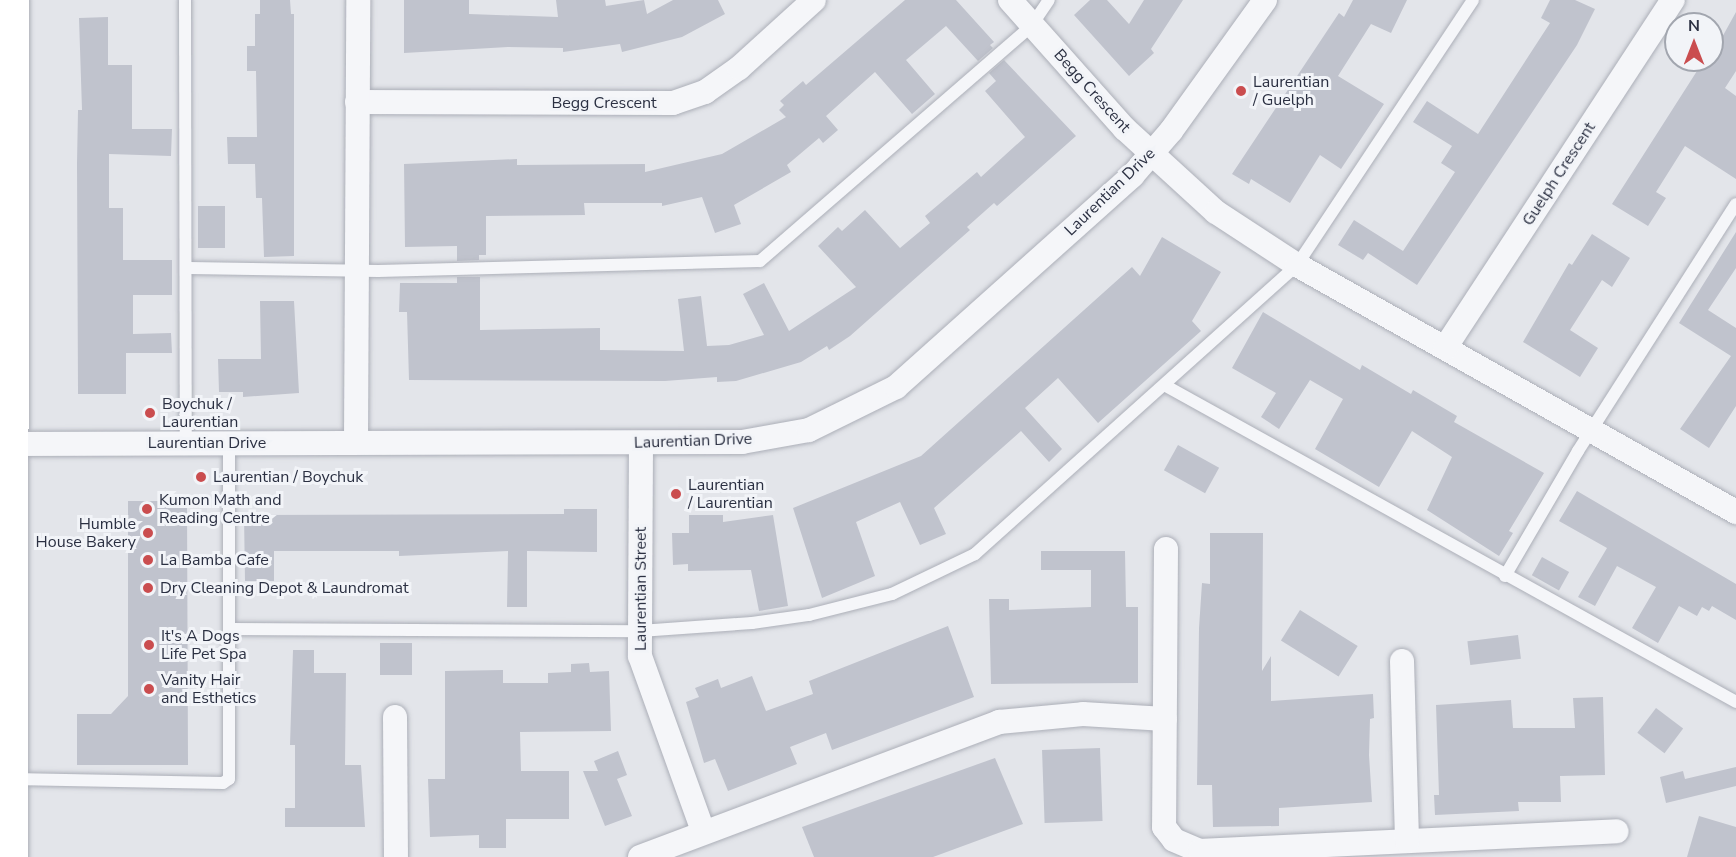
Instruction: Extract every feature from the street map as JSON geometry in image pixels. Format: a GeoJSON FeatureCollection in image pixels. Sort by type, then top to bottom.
{"type":"FeatureCollection","features":[{"type":"Feature","properties":{"kind":"street"},"geometry":{"type":"LineString","coordinates":[[8,839],[11,779],[13,444],[6,143],[12,0]]}},
{"type":"Feature","properties":{"kind":"street"},"geometry":{"type":"LineString","coordinates":[[356,442],[358,0]]}},
{"type":"Feature","properties":{"kind":"street","name":"Begg Crescent"},"geometry":{"type":"LineString","coordinates":[[357,102],[673,103],[705,92],[739,68],[814,0]]}},
{"type":"Feature","properties":{"kind":"street","name":"Begg Crescent"},"geometry":{"type":"LineString","coordinates":[[1010,0],[1151,155]]}},
{"type":"Feature","properties":{"kind":"street","name":"Laurentian Drive"},"geometry":{"type":"LineString","coordinates":[[13,444],[742,442],[809,429],[896,387],[1151,155],[1265,0]]}},
{"type":"Feature","properties":{"kind":"street","name":"Guelph Crescent"},"geometry":{"type":"LineString","coordinates":[[1444,348],[1673,0]]}},
{"type":"Feature","properties":{"kind":"street"},"geometry":{"type":"LineString","coordinates":[[1151,155],[1216,212],[1297,265],[1736,512]]}},
{"type":"Feature","properties":{"kind":"street","name":"Laurentian Street"},"geometry":{"type":"LineString","coordinates":[[641,443],[640,656],[703,831]]}},
{"type":"Feature","properties":{"kind":"street"},"geometry":{"type":"LineString","coordinates":[[1166,549],[1164,827],[1174,840],[1200,851],[1617,831]]}},
{"type":"Feature","properties":{"kind":"street"},"geometry":{"type":"LineString","coordinates":[[1402,661],[1407,841]]}},
{"type":"Feature","properties":{"kind":"street"},"geometry":{"type":"LineString","coordinates":[[640,857],[703,831],[999,722],[1083,714],[1165,719]]}},
{"type":"Feature","properties":{"kind":"street"},"geometry":{"type":"LineString","coordinates":[[396,717],[396,857]]}},
{"type":"Feature","properties":{"kind":"lane"},"geometry":{"type":"LineString","coordinates":[[185,0],[189,268],[186,443]]}},
{"type":"Feature","properties":{"kind":"lane"},"geometry":{"type":"LineString","coordinates":[[189,268],[357,271],[760,261],[1032,25],[1049,0]]}},
{"type":"Feature","properties":{"kind":"lane"},"geometry":{"type":"LineString","coordinates":[[231,629],[640,631],[809,615],[892,594],[975,554],[1166,386],[1297,265],[1473,0]]}},
{"type":"Feature","properties":{"kind":"lane"},"geometry":{"type":"LineString","coordinates":[[1505,576],[1592,429],[1736,204]]}},
{"type":"Feature","properties":{"kind":"lane"},"geometry":{"type":"LineString","coordinates":[[1166,386],[1505,576],[1736,702]]}},
{"type":"Feature","properties":{"kind":"lane"},"geometry":{"type":"LineString","coordinates":[[11,779],[223,783],[232,770],[229,443]]}},
{"type":"Feature","properties":{"kind":"building"},"geometry":{"type":"Polygon","coordinates":[[[260,0],[290,0],[291,14],[294,14],[294,256],[264,257],[262,198],[256,198],[255,164],[228,164],[227,137],[257,137],[256,71],[247,71],[247,46],[255,46],[255,14],[260,14],[260,0]]]}},
{"type":"Feature","properties":{"kind":"building"},"geometry":{"type":"Polygon","coordinates":[[[404,0],[469,0],[469,14],[558,17],[556,0],[605,0],[606,6],[644,0],[647,14],[673,0],[718,0],[725,14],[682,37],[622,52],[620,44],[563,52],[563,48],[508,47],[404,53],[404,0]]]}},
{"type":"Feature","properties":{"kind":"building"},"geometry":{"type":"Polygon","coordinates":[[[905,0],[956,0],[994,42],[990,45],[993,48],[978,61],[946,26],[906,60],[935,94],[912,114],[875,72],[826,116],[838,130],[823,143],[819,138],[787,165],[791,172],[734,205],[741,224],[715,233],[702,197],[662,206],[662,203],[584,203],[585,215],[486,216],[486,255],[479,255],[479,260],[457,261],[457,246],[405,247],[404,164],[517,159],[517,165],[645,164],[645,172],[722,154],[786,117],[779,110],[784,105],[780,101],[803,81],[806,85],[905,0]]]}},
{"type":"Feature","properties":{"kind":"building"},"geometry":{"type":"Polygon","coordinates":[[[1090,0],[1107,0],[1129,24],[1144,0],[1183,0],[1151,49],[1154,53],[1129,76],[1074,15],[1090,0]]]}},
{"type":"Feature","properties":{"kind":"building"},"geometry":{"type":"Polygon","coordinates":[[[1353,0],[1407,0],[1391,33],[1371,24],[1338,76],[1384,104],[1341,169],[1320,155],[1290,203],[1251,179],[1249,184],[1232,174],[1339,13],[1344,17],[1353,0]]]}},
{"type":"Feature","properties":{"kind":"building"},"geometry":{"type":"Polygon","coordinates":[[[1550,0],[1575,0],[1595,9],[1577,45],[1417,285],[1368,253],[1363,260],[1338,245],[1354,220],[1403,251],[1455,172],[1441,163],[1452,146],[1413,122],[1427,101],[1478,134],[1550,23],[1541,18],[1550,0]]]}},
{"type":"Feature","properties":{"kind":"building"},"geometry":{"type":"Polygon","coordinates":[[[1736,12],[1736,71],[1725,88],[1736,96],[1736,179],[1685,146],[1656,192],[1666,198],[1648,226],[1612,204],[1696,72],[1724,72],[1724,34],[1736,12]]]}},
{"type":"Feature","properties":{"kind":"building"},"geometry":{"type":"Polygon","coordinates":[[[108,17],[108,65],[132,65],[132,129],[172,129],[171,156],[109,154],[109,208],[123,208],[123,260],[172,260],[172,295],[133,295],[133,334],[171,333],[172,353],[126,353],[126,394],[78,394],[77,163],[78,110],[82,110],[79,18],[108,17]]]}},
{"type":"Feature","properties":{"kind":"building"},"geometry":{"type":"Polygon","coordinates":[[[1004,60],[1076,136],[997,206],[994,203],[967,227],[970,230],[850,336],[829,350],[827,346],[801,362],[736,381],[717,382],[717,377],[665,381],[409,380],[407,312],[399,312],[400,283],[457,283],[457,277],[480,277],[480,330],[600,328],[600,350],[684,351],[678,299],[701,296],[707,346],[729,345],[764,335],[743,294],[764,283],[789,331],[856,287],[818,246],[838,227],[842,231],[865,210],[900,248],[930,223],[925,216],[977,172],[981,177],[1025,137],[985,91],[996,81],[989,73],[1004,60]]]}},
{"type":"Feature","properties":{"kind":"building"},"geometry":{"type":"Polygon","coordinates":[[[198,206],[225,206],[225,248],[198,248],[198,206]]]}},
{"type":"Feature","properties":{"kind":"building"},"geometry":{"type":"Polygon","coordinates":[[[1736,232],[1736,268],[1708,310],[1736,328],[1736,406],[1709,448],[1680,429],[1731,356],[1679,323],[1736,232]]]}},
{"type":"Feature","properties":{"kind":"building"},"geometry":{"type":"Polygon","coordinates":[[[1592,234],[1630,258],[1612,287],[1602,280],[1570,330],[1598,348],[1580,377],[1523,342],[1569,263],[1572,265],[1592,234]]]}},
{"type":"Feature","properties":{"kind":"building"},"geometry":{"type":"Polygon","coordinates":[[[1162,237],[1221,272],[1192,321],[1201,331],[1098,423],[1058,378],[1025,408],[1062,449],[1049,462],[1021,431],[934,508],[946,534],[920,545],[900,502],[856,522],[875,576],[822,598],[793,508],[921,456],[1132,267],[1140,276],[1162,237]]]}},
{"type":"Feature","properties":{"kind":"building"},"geometry":{"type":"Polygon","coordinates":[[[260,301],[294,301],[299,393],[243,397],[243,392],[219,392],[218,359],[261,359],[260,301]]]}},
{"type":"Feature","properties":{"kind":"building"},"geometry":{"type":"Polygon","coordinates":[[[1263,312],[1360,370],[1362,365],[1411,394],[1413,390],[1457,416],[1454,422],[1544,473],[1509,531],[1513,533],[1499,556],[1427,510],[1452,457],[1412,431],[1379,487],[1315,449],[1343,399],[1310,380],[1279,429],[1261,417],[1276,393],[1232,368],[1263,312]]]}},
{"type":"Feature","properties":{"kind":"building"},"geometry":{"type":"Polygon","coordinates":[[[1178,445],[1219,468],[1205,493],[1164,470],[1178,445]]]}},
{"type":"Feature","properties":{"kind":"building"},"geometry":{"type":"Polygon","coordinates":[[[1577,491],[1736,584],[1736,620],[1712,606],[1709,611],[1702,607],[1697,616],[1679,606],[1658,643],[1632,628],[1656,587],[1617,566],[1595,606],[1578,597],[1607,548],[1559,521],[1577,491]]]}},
{"type":"Feature","properties":{"kind":"building"},"geometry":{"type":"Polygon","coordinates":[[[128,501],[187,501],[188,765],[77,765],[77,714],[111,714],[128,696],[128,501]]]}},
{"type":"Feature","properties":{"kind":"building"},"geometry":{"type":"Polygon","coordinates":[[[564,509],[597,509],[597,552],[527,551],[527,607],[507,607],[508,551],[399,556],[399,551],[274,551],[274,581],[245,581],[244,515],[564,514],[564,509]]]}},
{"type":"Feature","properties":{"kind":"building"},"geometry":{"type":"Polygon","coordinates":[[[689,515],[723,515],[723,522],[773,515],[788,606],[759,611],[751,570],[688,571],[688,564],[673,565],[672,533],[689,533],[689,515]]]}},
{"type":"Feature","properties":{"kind":"building"},"geometry":{"type":"Polygon","coordinates":[[[1210,533],[1263,533],[1262,671],[1271,656],[1271,701],[1373,694],[1374,718],[1370,719],[1369,755],[1372,802],[1279,808],[1279,826],[1213,827],[1212,785],[1197,785],[1199,628],[1202,583],[1210,584],[1210,533]]]}},
{"type":"Feature","properties":{"kind":"building"},"geometry":{"type":"Polygon","coordinates":[[[1041,551],[1125,551],[1126,607],[1138,607],[1138,683],[991,684],[989,599],[1009,599],[1009,610],[1091,607],[1091,570],[1041,570],[1041,551]]]}},
{"type":"Feature","properties":{"kind":"building"},"geometry":{"type":"Polygon","coordinates":[[[1542,557],[1569,572],[1559,590],[1532,575],[1542,557]]]}},
{"type":"Feature","properties":{"kind":"building"},"geometry":{"type":"Polygon","coordinates":[[[1300,610],[1358,646],[1339,677],[1281,641],[1300,610]]]}},
{"type":"Feature","properties":{"kind":"building"},"geometry":{"type":"Polygon","coordinates":[[[948,626],[974,697],[832,750],[826,733],[790,747],[797,764],[728,791],[715,759],[704,763],[686,702],[699,697],[695,688],[718,679],[721,688],[752,676],[766,711],[813,694],[809,681],[948,626]]]}},
{"type":"Feature","properties":{"kind":"building"},"geometry":{"type":"Polygon","coordinates":[[[1518,635],[1521,659],[1470,665],[1467,641],[1518,635]]]}},
{"type":"Feature","properties":{"kind":"building"},"geometry":{"type":"Polygon","coordinates":[[[380,643],[412,643],[412,675],[380,675],[380,643]]]}},
{"type":"Feature","properties":{"kind":"building"},"geometry":{"type":"Polygon","coordinates":[[[293,650],[314,650],[314,673],[346,673],[345,765],[361,765],[365,827],[285,827],[285,808],[295,808],[295,745],[290,745],[293,650]]]}},
{"type":"Feature","properties":{"kind":"building"},"geometry":{"type":"Polygon","coordinates":[[[589,663],[590,672],[609,671],[611,731],[520,732],[521,771],[569,771],[569,819],[506,819],[506,848],[479,848],[479,835],[430,837],[428,779],[445,779],[445,671],[503,670],[503,683],[548,683],[548,673],[571,672],[571,664],[589,663]]]}},
{"type":"Feature","properties":{"kind":"building"},"geometry":{"type":"Polygon","coordinates":[[[1603,697],[1605,775],[1560,776],[1561,802],[1518,802],[1519,811],[1435,815],[1434,795],[1439,795],[1436,705],[1511,700],[1513,728],[1575,728],[1573,698],[1603,697]]]}},
{"type":"Feature","properties":{"kind":"building"},"geometry":{"type":"Polygon","coordinates":[[[1656,708],[1683,728],[1664,753],[1637,733],[1656,708]]]}},
{"type":"Feature","properties":{"kind":"building"},"geometry":{"type":"Polygon","coordinates":[[[1100,748],[1103,821],[1045,823],[1042,750],[1100,748]]]}},
{"type":"Feature","properties":{"kind":"building"},"geometry":{"type":"Polygon","coordinates":[[[618,751],[627,775],[617,779],[632,816],[605,826],[583,771],[598,771],[594,761],[618,751]]]}},
{"type":"Feature","properties":{"kind":"building"},"geometry":{"type":"Polygon","coordinates":[[[995,758],[1023,824],[933,857],[814,857],[802,827],[995,758]]]}},
{"type":"Feature","properties":{"kind":"building"},"geometry":{"type":"Polygon","coordinates":[[[1736,767],[1736,786],[1666,803],[1660,777],[1683,771],[1685,779],[1736,767]]]}},
{"type":"Feature","properties":{"kind":"building"},"geometry":{"type":"Polygon","coordinates":[[[1699,816],[1736,827],[1736,857],[1687,857],[1699,816]]]}},
{"type":"Feature","properties":{"kind":"place","name":"Laurentian / Guelph"},"geometry":{"type":"Point","coordinates":[1241,91]}},
{"type":"Feature","properties":{"kind":"place","name":"Boychuk / Laurentian"},"geometry":{"type":"Point","coordinates":[150,413]}},
{"type":"Feature","properties":{"kind":"place","name":"Laurentian / Boychuk"},"geometry":{"type":"Point","coordinates":[201,477]}},
{"type":"Feature","properties":{"kind":"place","name":"Laurentian / Laurentian"},"geometry":{"type":"Point","coordinates":[676,494]}},
{"type":"Feature","properties":{"kind":"place","name":"Kumon Math and Reading Centre"},"geometry":{"type":"Point","coordinates":[147,509]}},
{"type":"Feature","properties":{"kind":"place","name":"Humble House Bakery"},"geometry":{"type":"Point","coordinates":[148,533]}},
{"type":"Feature","properties":{"kind":"place","name":"La Bamba Cafe"},"geometry":{"type":"Point","coordinates":[148,560]}},
{"type":"Feature","properties":{"kind":"place","name":"Dry Cleaning Depot & Laundromat"},"geometry":{"type":"Point","coordinates":[148,588]}},
{"type":"Feature","properties":{"kind":"place","name":"It's A Dogs Life Pet Spa"},"geometry":{"type":"Point","coordinates":[149,645]}},
{"type":"Feature","properties":{"kind":"place","name":"Vanity Hair and Esthetics"},"geometry":{"type":"Point","coordinates":[149,689]}}]}
